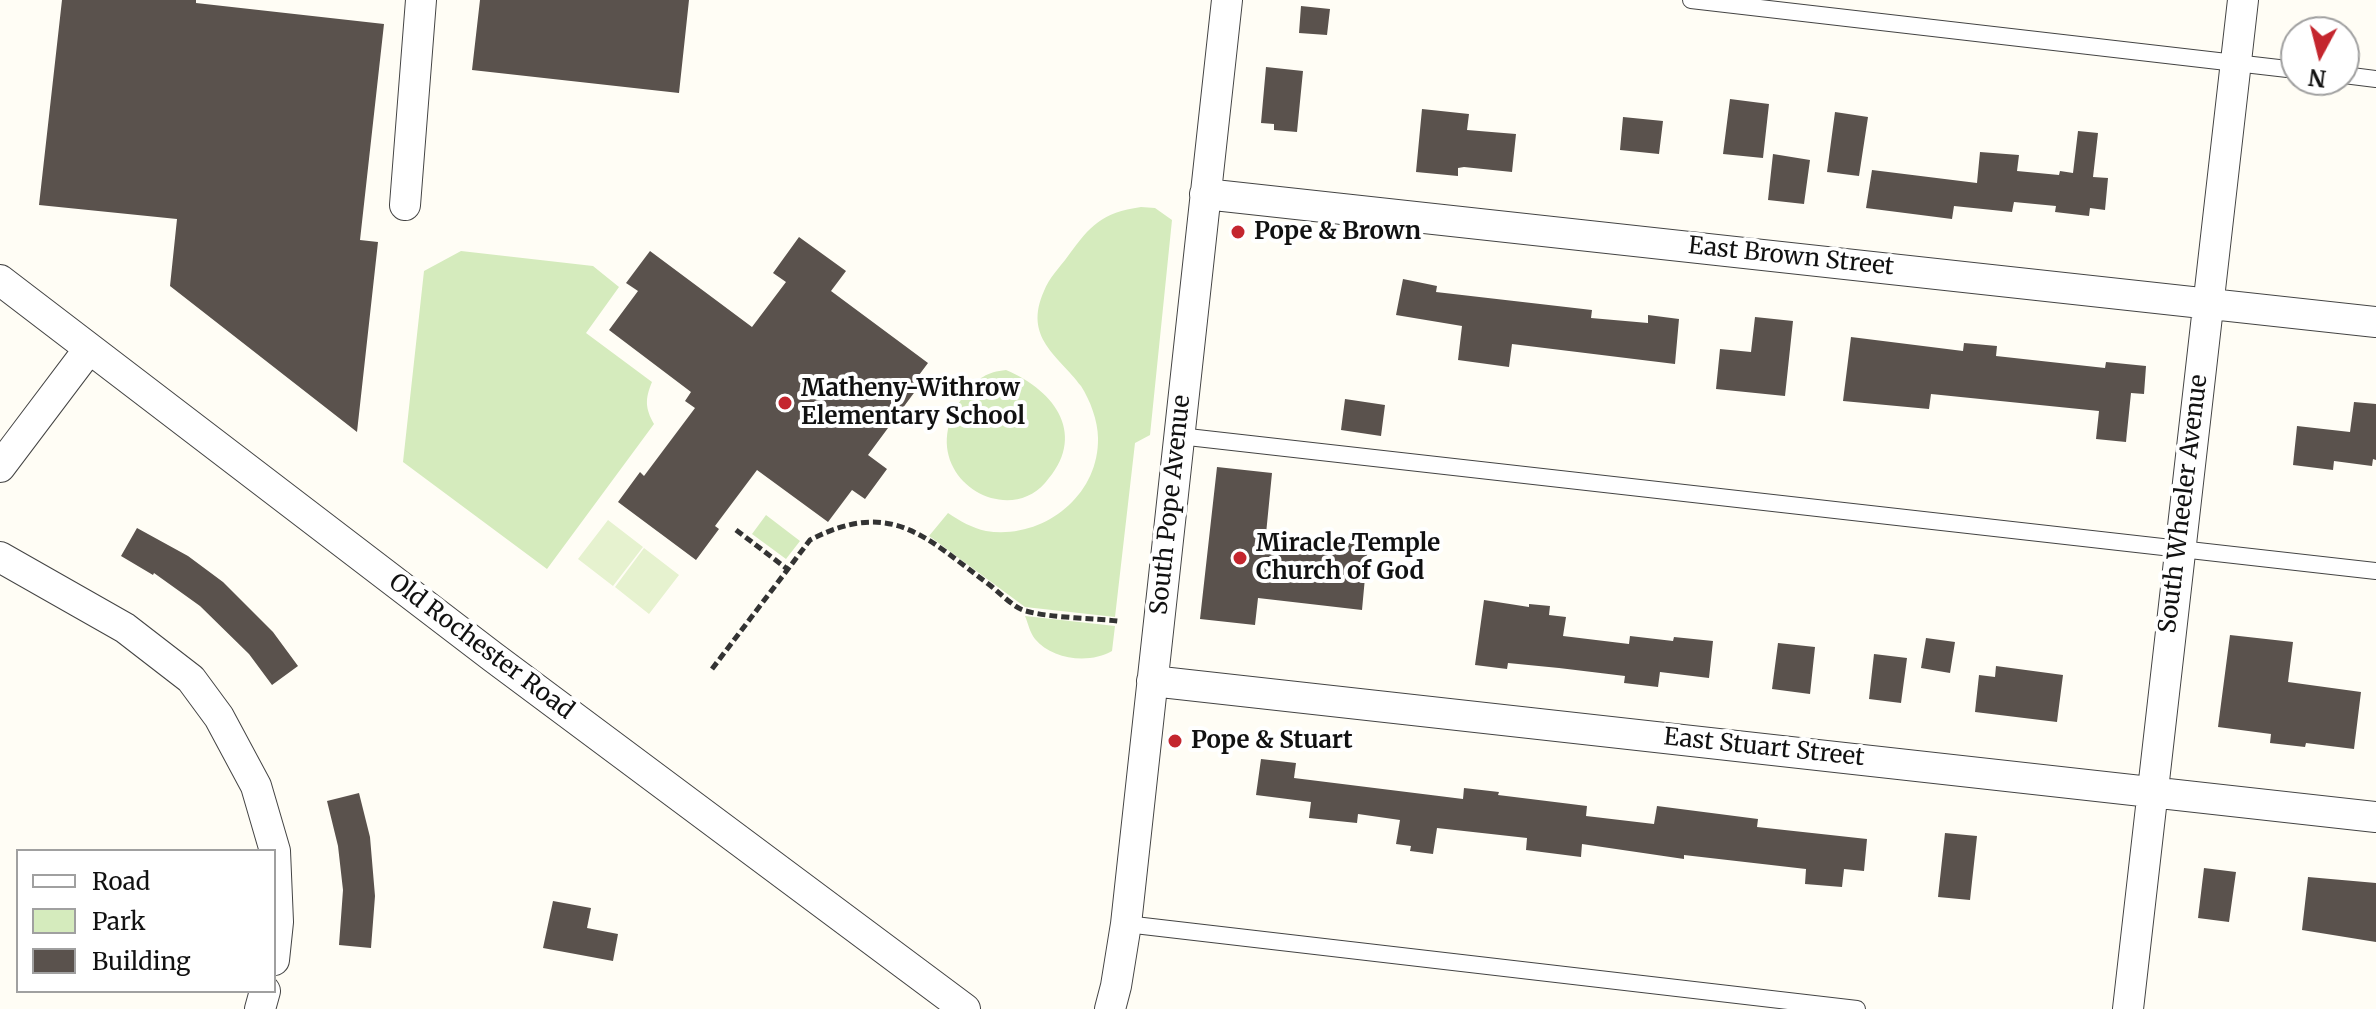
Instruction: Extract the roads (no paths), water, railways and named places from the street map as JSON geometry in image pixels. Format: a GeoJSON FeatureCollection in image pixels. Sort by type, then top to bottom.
{"type":"FeatureCollection","features":[{"type":"Feature","properties":{"kind":"street"},"geometry":{"type":"LineString","coordinates":[[405,205],[421,0]]}},
{"type":"Feature","properties":{"kind":"street","name":"South Pope Avenue"},"geometry":{"type":"LineString","coordinates":[[1110,1009],[1126,924],[1227,0]]}},
{"type":"Feature","properties":{"kind":"street","name":"South Wheeler Avenue"},"geometry":{"type":"LineString","coordinates":[[2128,1009],[2243,0]]}},
{"type":"Feature","properties":{"kind":"street","name":"East Brown Street"},"geometry":{"type":"LineString","coordinates":[[1205,194],[2376,322]]}},
{"type":"Feature","properties":{"kind":"street","name":"Old Rochester Road"},"geometry":{"type":"LineString","coordinates":[[0,280],[506,666],[965,1009]]}},
{"type":"Feature","properties":{"kind":"street"},"geometry":{"type":"LineString","coordinates":[[0,467],[89,349]]}},
{"type":"Feature","properties":{"kind":"street"},"geometry":{"type":"LineString","coordinates":[[0,557],[125,628],[191,679],[219,717],[256,786],[274,849]]}},
{"type":"Feature","properties":{"kind":"street","name":"East Stuart Street"},"geometry":{"type":"LineString","coordinates":[[1152,681],[2376,817]]}},
{"type":"Feature","properties":{"kind":"street"},"geometry":{"type":"LineString","coordinates":[[276,875],[276,941]]}},
{"type":"Feature","properties":{"kind":"lane"},"geometry":{"type":"LineString","coordinates":[[1691,0],[2280,68]]}},
{"type":"Feature","properties":{"kind":"lane"},"geometry":{"type":"LineString","coordinates":[[1256,445],[1257,427]]}},
{"type":"Feature","properties":{"kind":"lane"},"geometry":{"type":"LineString","coordinates":[[1179,436],[2376,571]]}},
{"type":"Feature","properties":{"kind":"lane"},"geometry":{"type":"LineString","coordinates":[[1126,924],[1857,1009]]}},
{"type":"Feature","properties":{"kind":"place","name":"Pope & Brown"},"geometry":{"type":"Point","coordinates":[1238,232]}},
{"type":"Feature","properties":{"kind":"place","name":"Matheny-Withrow Elementary School"},"geometry":{"type":"Point","coordinates":[785,403]}},
{"type":"Feature","properties":{"kind":"place","name":"Miracle Temple Church of God"},"geometry":{"type":"Point","coordinates":[1240,558]}},
{"type":"Feature","properties":{"kind":"place","name":"Pope & Stuart"},"geometry":{"type":"Point","coordinates":[1175,741]}}]}
